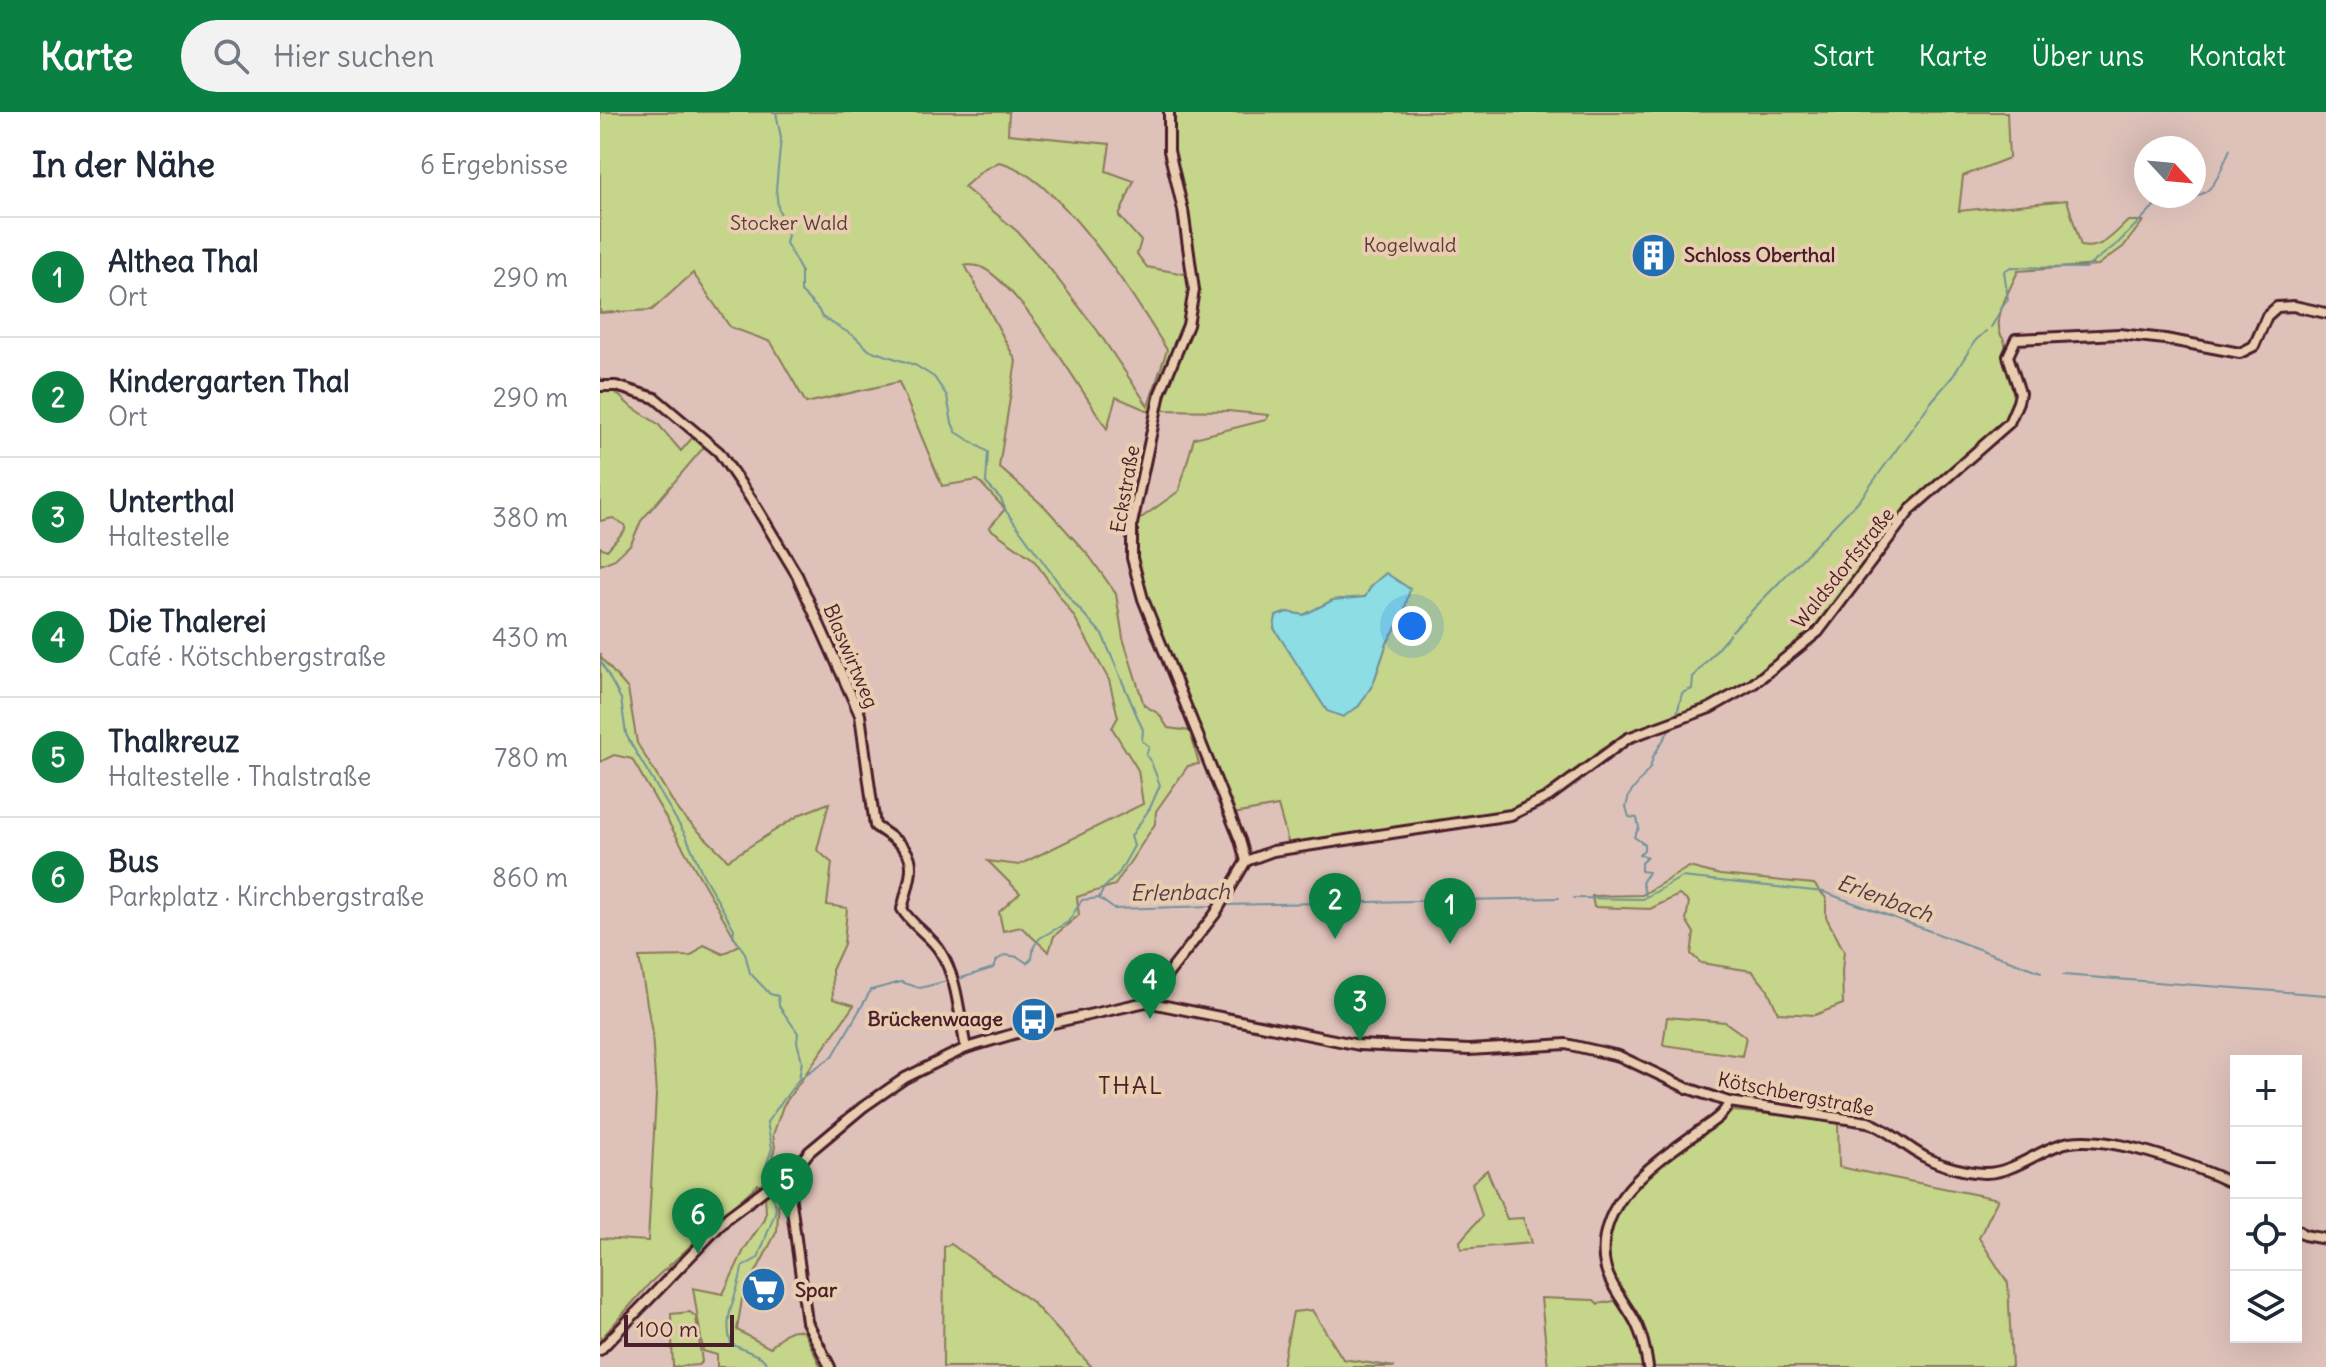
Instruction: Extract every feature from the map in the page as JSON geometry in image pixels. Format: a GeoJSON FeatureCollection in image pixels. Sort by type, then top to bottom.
{"type":"FeatureCollection","features":[{"type":"Feature","properties":{"kind":"street","name":"Eckstraße"},"geometry":{"type":"LineString","coordinates":[[1169,112],[1169,151],[1183,210],[1194,290],[1188,325],[1156,404],[1132,524],[1132,558],[1143,599],[1246,861]]}},
{"type":"Feature","properties":{"kind":"street","name":"Waldsdorfstraße"},"geometry":{"type":"LineString","coordinates":[[1246,861],[1273,851],[1511,815],[1548,797],[1628,738],[1710,708],[1753,684],[1818,632],[1911,509],[2009,423],[2020,393],[2008,356],[2016,339],[2119,334],[2240,353],[2254,346],[2267,316],[2277,307],[2294,306],[2326,313]]}},
{"type":"Feature","properties":{"kind":"street","name":"Blaswirtweg"},"geometry":{"type":"LineString","coordinates":[[600,386],[616,386],[655,398],[719,452],[797,575],[860,715],[875,826],[900,842],[911,856],[912,874],[902,909],[910,923],[939,949],[951,975],[966,1048]]}},
{"type":"Feature","properties":{"kind":"street"},"geometry":{"type":"LineString","coordinates":[[830,1367],[807,1322],[788,1179],[809,1152],[863,1107],[905,1078],[966,1048],[1044,1025],[1146,1002],[1218,910],[1246,861]]}},
{"type":"Feature","properties":{"kind":"street","name":"Kötschbergstraße"},"geometry":{"type":"LineString","coordinates":[[1146,1002],[1359,1045],[1469,1050],[1566,1044],[1619,1056],[1687,1088],[1729,1102],[1868,1122],[1886,1130],[1927,1159],[1976,1172],[1998,1172],[2061,1144],[2080,1140],[2100,1141],[2188,1164],[2230,1182]]}},
{"type":"Feature","properties":{"kind":"street"},"geometry":{"type":"LineString","coordinates":[[1648,1367],[1638,1329],[1608,1276],[1604,1256],[1606,1232],[1619,1204],[1635,1182],[1656,1162],[1722,1114],[1729,1102]]}},
{"type":"Feature","properties":{"kind":"street"},"geometry":{"type":"LineString","coordinates":[[600,1350],[728,1217],[773,1183],[783,1177],[788,1179]]}},
{"type":"Feature","properties":{"kind":"street"},"geometry":{"type":"LineString","coordinates":[[2302,1234],[2326,1239]]}},
{"type":"Feature","properties":{"kind":"green space","name":"Stocker Wald"},"geometry":{"type":"Polygon","coordinates":[[[600,112],[1009,112],[1008,134],[1110,144],[1106,171],[1134,181],[1119,216],[1141,241],[1137,254],[1147,267],[1190,275],[1184,325],[1157,386],[1151,412],[1116,397],[1107,429],[1050,341],[1014,296],[983,268],[965,265],[1016,361],[999,467],[1046,508],[1090,557],[1116,594],[1123,638],[1144,705],[1159,714],[1168,728],[1190,731],[1199,764],[1188,766],[1156,811],[1155,824],[1115,885],[1077,897],[1079,915],[1054,936],[1049,952],[1021,927],[1003,931],[999,912],[1020,893],[988,861],[1019,865],[1143,804],[1138,770],[1112,728],[1118,717],[1109,680],[1075,618],[1033,559],[989,528],[1005,509],[978,480],[942,486],[899,382],[806,403],[771,342],[730,327],[693,273],[652,310],[600,313],[600,112]],[[999,162],[983,170],[964,187],[1018,232],[1050,269],[1097,330],[1148,406],[1167,350],[1094,242],[1046,190],[1022,172],[999,162]]]}},
{"type":"Feature","properties":{"kind":"green space","name":"Kogelwald"},"geometry":{"type":"Polygon","coordinates":[[[1172,112],[2007,112],[2009,158],[1963,176],[1959,211],[2067,200],[2081,246],[2088,247],[2107,240],[2128,221],[2143,221],[2123,247],[2098,265],[2018,271],[2002,306],[1999,324],[2018,393],[2008,420],[1924,493],[1818,629],[1733,694],[1681,718],[1663,721],[1627,735],[1547,795],[1510,811],[1398,831],[1289,845],[1278,806],[1233,814],[1145,597],[1136,558],[1137,521],[1179,491],[1194,438],[1266,420],[1269,415],[1158,410],[1188,332],[1195,268],[1186,209],[1171,155],[1172,112]],[[1372,585],[1366,597],[1333,600],[1304,615],[1287,612],[1274,628],[1296,660],[1373,684],[1387,643],[1403,615],[1372,585]]]}},
{"type":"Feature","properties":{"kind":"green space"},"geometry":{"type":"Polygon","coordinates":[[[600,378],[629,405],[658,424],[681,451],[692,438],[704,447],[641,521],[631,544],[615,559],[600,565],[600,547],[607,550],[625,530],[625,525],[613,518],[600,521],[600,378]]]}},
{"type":"Feature","properties":{"kind":"green space"},"geometry":{"type":"Polygon","coordinates":[[[600,653],[628,689],[637,743],[679,812],[728,860],[801,814],[829,803],[817,850],[832,863],[827,905],[847,908],[844,944],[832,970],[833,999],[854,1005],[783,1106],[773,1135],[775,1147],[768,1172],[772,1177],[761,1188],[758,1184],[650,1283],[600,1340],[600,1238],[648,1241],[656,1095],[652,1033],[639,957],[691,956],[704,945],[723,954],[739,945],[632,759],[614,755],[600,762],[600,653]]]}},
{"type":"Feature","properties":{"kind":"green space"},"geometry":{"type":"Polygon","coordinates":[[[1689,867],[1720,875],[1814,884],[1826,898],[1826,917],[1844,951],[1843,1004],[1815,1015],[1778,1013],[1768,990],[1752,971],[1701,963],[1691,954],[1694,933],[1686,920],[1689,902],[1679,895],[1650,909],[1594,907],[1592,896],[1642,895],[1689,867]]]}},
{"type":"Feature","properties":{"kind":"green space"},"geometry":{"type":"Polygon","coordinates":[[[1667,1017],[1725,1022],[1746,1037],[1742,1056],[1663,1045],[1667,1017]]]}},
{"type":"Feature","properties":{"kind":"green space"},"geometry":{"type":"Polygon","coordinates":[[[1733,1111],[1838,1120],[1839,1167],[1998,1199],[1979,1238],[2008,1283],[2012,1367],[1548,1367],[1541,1298],[1594,1300],[1598,1304],[1625,1299],[1608,1260],[1609,1236],[1618,1214],[1651,1173],[1733,1111]]]}},
{"type":"Feature","properties":{"kind":"green space"},"geometry":{"type":"Polygon","coordinates":[[[1487,1170],[1507,1219],[1523,1218],[1531,1243],[1461,1249],[1460,1241],[1482,1216],[1472,1183],[1487,1170]]]}},
{"type":"Feature","properties":{"kind":"green space"},"geometry":{"type":"Polygon","coordinates":[[[774,1191],[779,1197],[777,1231],[742,1299],[737,1330],[770,1348],[789,1331],[804,1332],[821,1367],[717,1367],[717,1355],[703,1351],[693,1288],[723,1294],[744,1250],[763,1221],[765,1194],[774,1191]]]}},
{"type":"Feature","properties":{"kind":"green space"},"geometry":{"type":"Polygon","coordinates":[[[951,1244],[1032,1302],[1092,1367],[943,1367],[944,1247],[951,1244]]]}},
{"type":"Feature","properties":{"kind":"green space"},"geometry":{"type":"Polygon","coordinates":[[[1312,1310],[1343,1359],[1395,1367],[1282,1367],[1293,1312],[1312,1310]]]}},
{"type":"Feature","properties":{"kind":"green space"},"geometry":{"type":"Polygon","coordinates":[[[690,1312],[696,1317],[702,1362],[673,1367],[671,1314],[690,1312]]]}},
{"type":"Feature","properties":{"kind":"water"},"geometry":{"type":"Polygon","coordinates":[[[1386,573],[1410,589],[1403,615],[1387,643],[1373,684],[1359,706],[1343,717],[1327,711],[1274,628],[1276,616],[1287,612],[1304,615],[1333,600],[1365,597],[1372,585],[1386,573]]]}},
{"type":"Feature","properties":{"kind":"waterway"},"geometry":{"type":"LineString","coordinates":[[776,112],[781,138],[776,189],[778,207],[788,235],[786,243],[801,271],[801,292],[822,317],[854,336],[869,350],[915,365],[934,377],[947,396],[956,432],[988,452],[986,483],[1001,499],[1006,511],[1071,600],[1102,634],[1143,730],[1142,741],[1149,746],[1146,755],[1160,785],[1150,808],[1131,836],[1134,846],[1119,873],[1099,898]]}},
{"type":"Feature","properties":{"kind":"waterway"},"geometry":{"type":"LineString","coordinates":[[1991,327],[2008,300],[2004,271],[2011,267],[2086,268],[2118,243],[2160,200],[2189,198],[2207,191],[2218,176],[2230,149]]}},
{"type":"Feature","properties":{"kind":"waterway"},"geometry":{"type":"LineString","coordinates":[[1732,631],[1862,497],[1953,376],[1975,341],[1986,331]]}},
{"type":"Feature","properties":{"kind":"waterway"},"geometry":{"type":"LineString","coordinates":[[1677,714],[1682,693],[1692,689],[1693,677],[1730,634]]}},
{"type":"Feature","properties":{"kind":"waterway"},"geometry":{"type":"LineString","coordinates":[[600,660],[621,699],[626,734],[686,836],[703,875],[734,929],[733,936],[745,953],[750,973],[770,994],[778,996],[779,1006],[798,1033],[802,1061],[799,1079]]}},
{"type":"Feature","properties":{"kind":"waterway"},"geometry":{"type":"LineString","coordinates":[[1646,896],[1642,883],[1648,872],[1641,871],[1641,863],[1647,857],[1639,854],[1644,850],[1644,844],[1634,837],[1639,828],[1637,818],[1629,817],[1626,807],[1629,795],[1650,768],[1671,727]]}},
{"type":"Feature","properties":{"kind":"waterway","name":"Erlenbach"},"geometry":{"type":"LineString","coordinates":[[1574,898],[1643,899],[1682,877],[1824,892],[2041,972]]}},
{"type":"Feature","properties":{"kind":"waterway","name":"Erlenbach"},"geometry":{"type":"LineString","coordinates":[[958,979],[993,968],[997,960],[1005,955],[1018,957],[1027,963],[1040,938],[1068,922],[1082,900],[1099,898],[1114,909],[1214,906]]}},
{"type":"Feature","properties":{"kind":"waterway","name":"Erlenbach"},"geometry":{"type":"LineString","coordinates":[[1224,905],[1559,898]]}},
{"type":"Feature","properties":{"kind":"waterway","name":"Erlenbach"},"geometry":{"type":"LineString","coordinates":[[2063,975],[2326,995]]}},
{"type":"Feature","properties":{"kind":"waterway","name":"Erlenbach"},"geometry":{"type":"LineString","coordinates":[[766,1183],[763,1175],[772,1148],[767,1122],[799,1079],[833,1056],[871,990],[901,982],[920,988],[951,980]]}},
{"type":"Feature","properties":{"kind":"waterway","name":"Erlenbach"},"geometry":{"type":"LineString","coordinates":[[769,1189],[776,1206],[775,1213],[758,1258],[742,1267],[728,1323],[731,1344],[761,1357],[770,1367]]}},
{"type":"Feature","properties":{"kind":"place","name":"Schloss Oberthal"},"geometry":{"type":"Point","coordinates":[1653,255]}},
{"type":"Feature","properties":{"kind":"place","name":"Kindergarten Thal"},"geometry":{"type":"Point","coordinates":[1335,939]}},
{"type":"Feature","properties":{"kind":"place","name":"Althea Thal"},"geometry":{"type":"Point","coordinates":[1450,944]}},
{"type":"Feature","properties":{"kind":"place","name":"Brückenwaage"},"geometry":{"type":"Point","coordinates":[1034,1019]}},
{"type":"Feature","properties":{"kind":"place","name":"Die Thalerei"},"geometry":{"type":"Point","coordinates":[1150,1019]}},
{"type":"Feature","properties":{"kind":"place","name":"Unterthal"},"geometry":{"type":"Point","coordinates":[1360,1041]}},
{"type":"Feature","properties":{"kind":"place","name":"Thalkreuz"},"geometry":{"type":"Point","coordinates":[787,1219]}},
{"type":"Feature","properties":{"kind":"place","name":"Bus"},"geometry":{"type":"Point","coordinates":[698,1254]}},
{"type":"Feature","properties":{"kind":"place","name":"Spar"},"geometry":{"type":"Point","coordinates":[764,1290]}},
{"type":"Feature","properties":{"kind":"district","name":"THAL"},"geometry":{"type":"Point","coordinates":[1131,1086]}}]}
